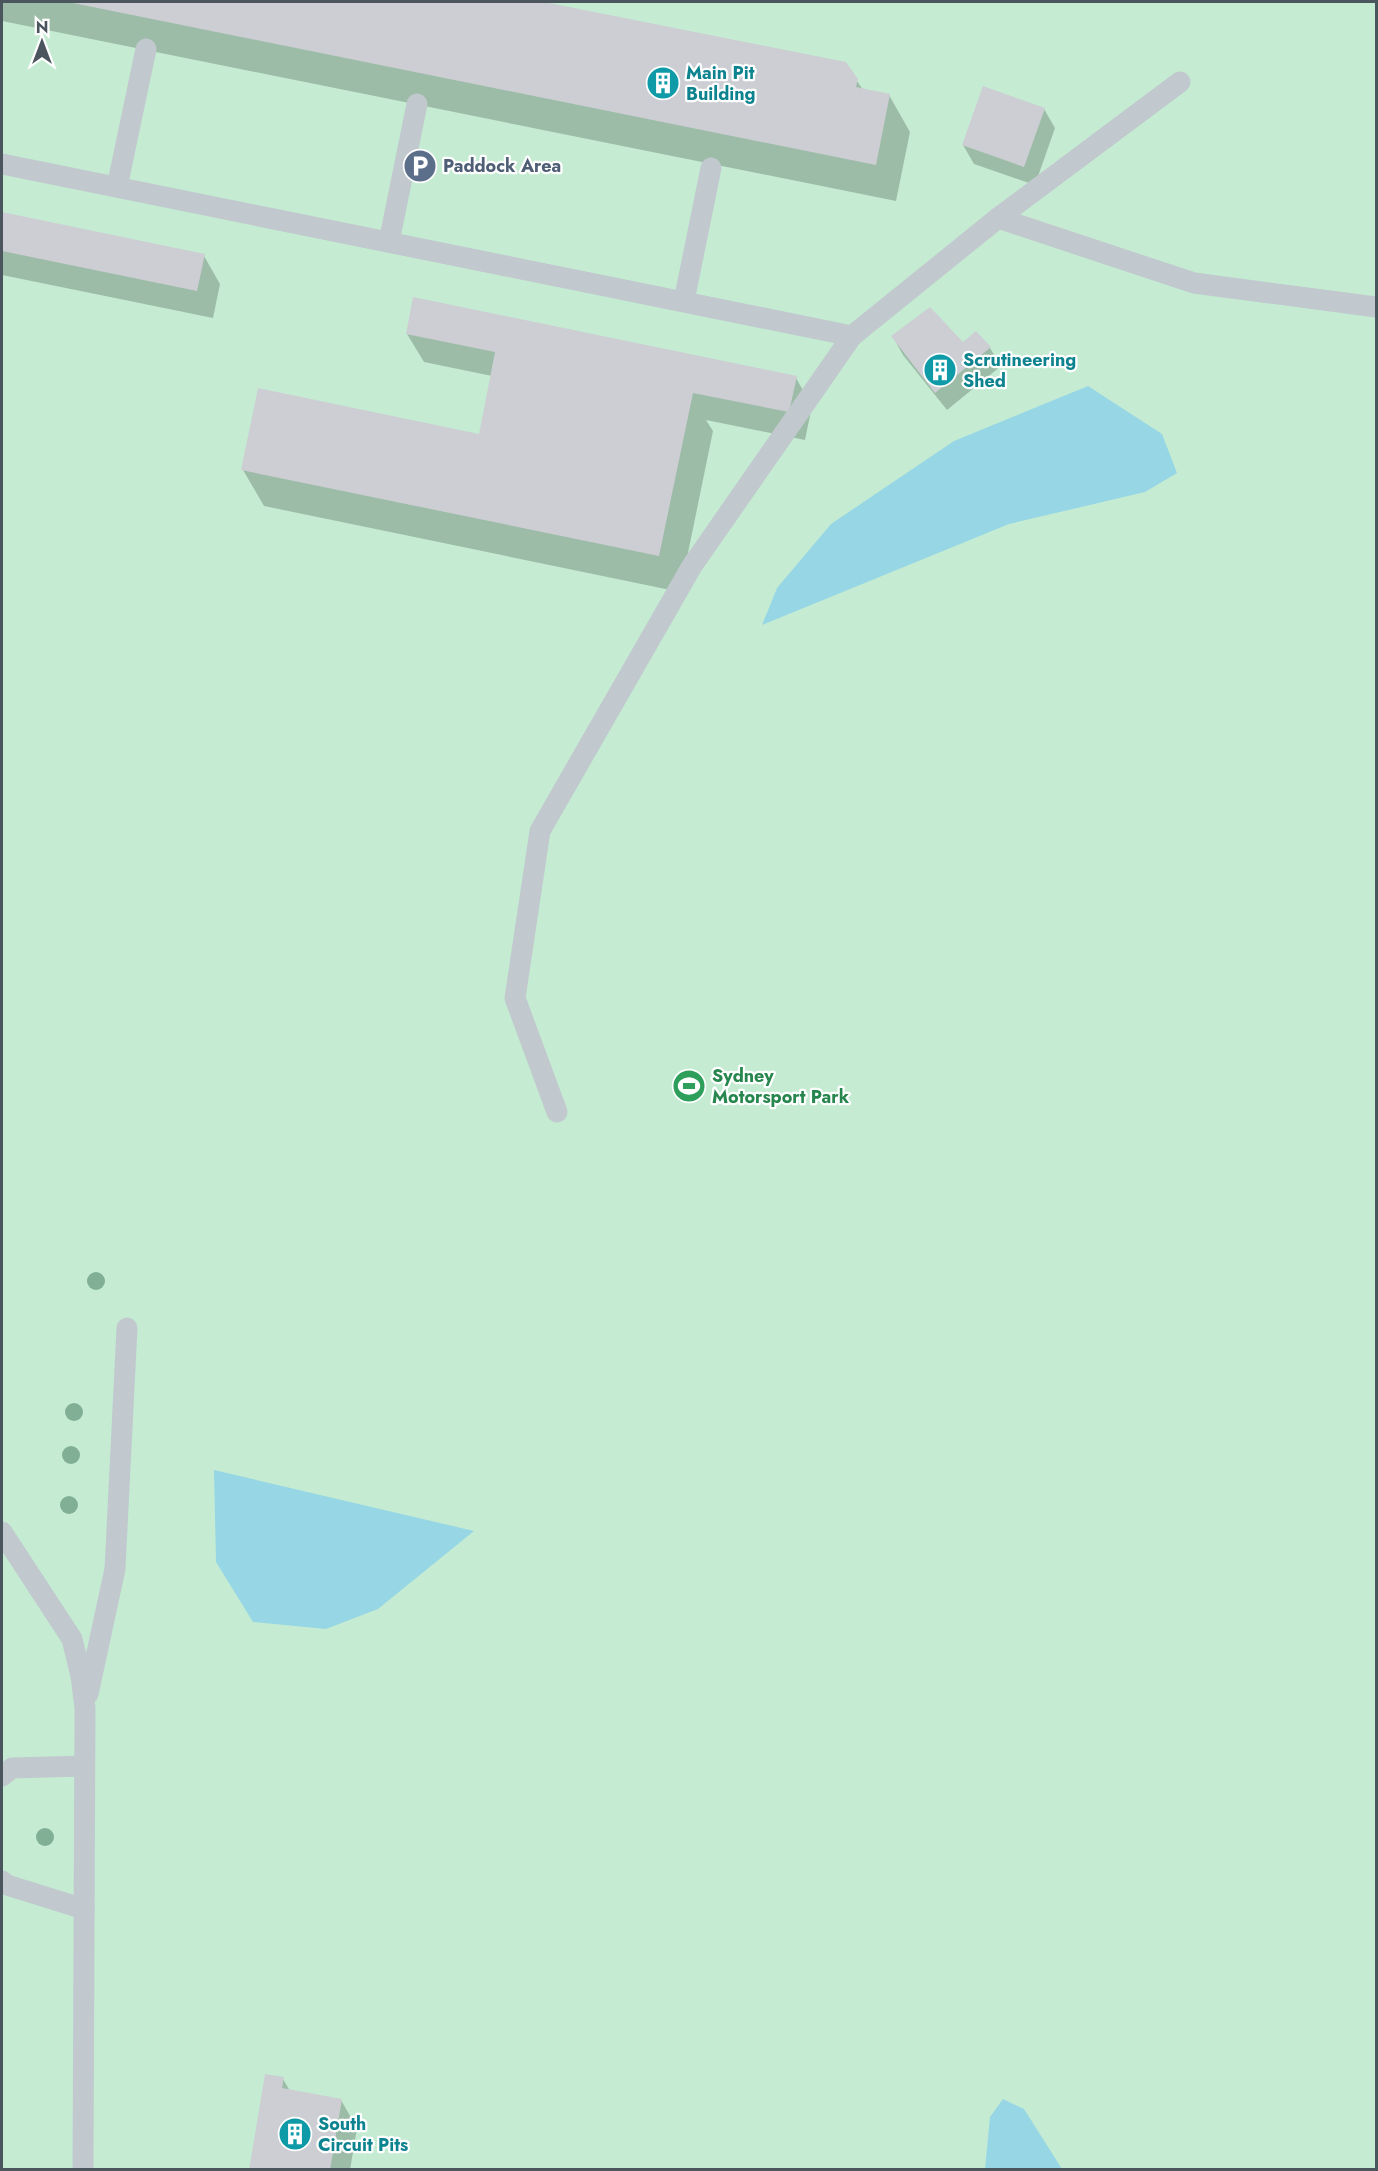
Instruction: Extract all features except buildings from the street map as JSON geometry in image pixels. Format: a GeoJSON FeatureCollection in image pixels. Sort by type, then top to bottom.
{"type":"FeatureCollection","features":[{"type":"Feature","properties":{"kind":"lane"},"geometry":{"type":"LineString","coordinates":[[117,187],[146,49]]}},
{"type":"Feature","properties":{"kind":"lane"},"geometry":{"type":"LineString","coordinates":[[557,1112],[515,998],[540,831],[692,566],[852,336],[999,218],[1180,82]]}},
{"type":"Feature","properties":{"kind":"lane"},"geometry":{"type":"LineString","coordinates":[[389,242],[417,104]]}},
{"type":"Feature","properties":{"kind":"lane"},"geometry":{"type":"LineString","coordinates":[[2,164],[852,336]]}},
{"type":"Feature","properties":{"kind":"lane"},"geometry":{"type":"LineString","coordinates":[[684,301],[711,168]]}},
{"type":"Feature","properties":{"kind":"lane"},"geometry":{"type":"LineString","coordinates":[[999,218],[1194,283],[1377,307]]}},
{"type":"Feature","properties":{"kind":"lane"},"geometry":{"type":"LineString","coordinates":[[85,1708],[115,1569],[128,1328]]}},
{"type":"Feature","properties":{"kind":"lane"},"geometry":{"type":"LineString","coordinates":[[2,1532],[72,1640],[81,1676],[85,1708],[83,2169]]}},
{"type":"Feature","properties":{"kind":"lane"},"geometry":{"type":"LineString","coordinates":[[2,1776],[12,1768],[84,1766]]}},
{"type":"Feature","properties":{"kind":"lane"},"geometry":{"type":"LineString","coordinates":[[2,1881],[7,1885],[84,1909]]}},
{"type":"Feature","properties":{"kind":"green space","name":"Sydney Motorsport Park"},"geometry":{"type":"Polygon","coordinates":[[[2,2],[1376,2],[1376,2169],[2,2169],[2,2]]]}},
{"type":"Feature","properties":{"kind":"water"},"geometry":{"type":"Polygon","coordinates":[[[1088,386],[1162,434],[1177,473],[1145,492],[1009,524],[762,625],[777,588],[831,524],[954,441],[1088,386]]]}},
{"type":"Feature","properties":{"kind":"water"},"geometry":{"type":"Polygon","coordinates":[[[214,1470],[474,1531],[378,1609],[326,1629],[253,1622],[216,1562],[214,1470]]]}},
{"type":"Feature","properties":{"kind":"water"},"geometry":{"type":"Polygon","coordinates":[[[1003,2099],[1024,2109],[1062,2169],[985,2169],[990,2117],[1003,2099]]]}},
{"type":"Feature","properties":{"kind":"place","name":"Main Pit Building"},"geometry":{"type":"Point","coordinates":[663,83]}},
{"type":"Feature","properties":{"kind":"place","name":"Paddock Area"},"geometry":{"type":"Point","coordinates":[420,166]}},
{"type":"Feature","properties":{"kind":"place","name":"Scrutineering Shed"},"geometry":{"type":"Point","coordinates":[940,370]}},
{"type":"Feature","properties":{"kind":"place","name":"Sydney Motorsport Park"},"geometry":{"type":"Point","coordinates":[689,1086]}},
{"type":"Feature","properties":{"kind":"place","name":"South Circuit Pits"},"geometry":{"type":"Point","coordinates":[295,2134]}}]}
